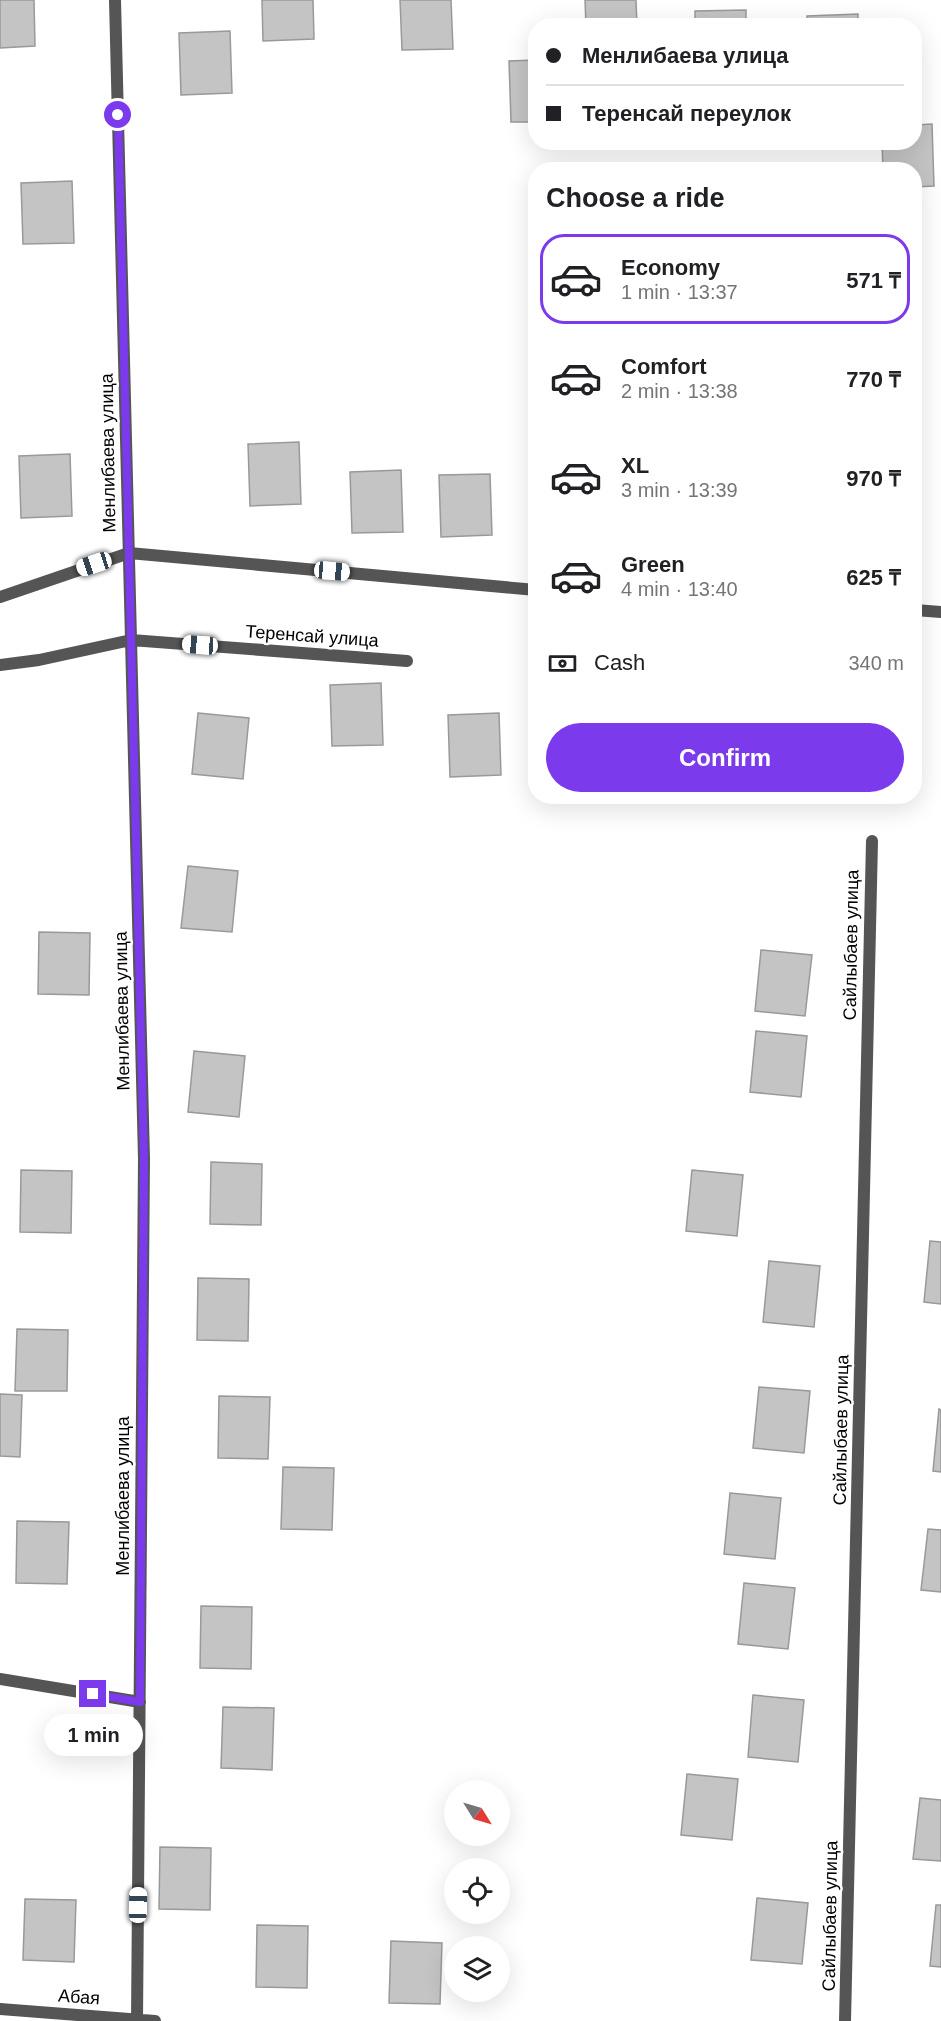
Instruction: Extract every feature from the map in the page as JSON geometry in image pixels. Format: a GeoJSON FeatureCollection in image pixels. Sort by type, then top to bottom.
{"type":"FeatureCollection","features":[{"type":"Feature","properties":{"kind":"street","name":"Менлибаева улица"},"geometry":{"type":"LineString","coordinates":[[115,0],[144,1159],[137,2020]]}},
{"type":"Feature","properties":{"kind":"street"},"geometry":{"type":"LineString","coordinates":[[0,597],[129,553],[528,589]]}},
{"type":"Feature","properties":{"kind":"street"},"geometry":{"type":"LineString","coordinates":[[922,611],[941,612]]}},
{"type":"Feature","properties":{"kind":"street","name":"Теренсай улица"},"geometry":{"type":"LineString","coordinates":[[0,665],[39,660],[131,640],[407,661]]}},
{"type":"Feature","properties":{"kind":"street","name":"Сайлыбаев улица"},"geometry":{"type":"LineString","coordinates":[[845,2021],[872,841]]}},
{"type":"Feature","properties":{"kind":"street"},"geometry":{"type":"LineString","coordinates":[[0,1679],[140,1702]]}},
{"type":"Feature","properties":{"kind":"street","name":"Абая"},"geometry":{"type":"LineString","coordinates":[[0,2009],[155,2021]]}},
{"type":"Feature","properties":{"kind":"building"},"geometry":{"type":"Polygon","coordinates":[[[0,0],[34,0],[35,46],[0,48],[0,0]]]}},
{"type":"Feature","properties":{"kind":"building"},"geometry":{"type":"Polygon","coordinates":[[[262,0],[313,0],[314,39],[263,41],[262,0]]]}},
{"type":"Feature","properties":{"kind":"building"},"geometry":{"type":"Polygon","coordinates":[[[400,0],[451,0],[453,49],[402,50],[400,0]]]}},
{"type":"Feature","properties":{"kind":"building"},"geometry":{"type":"Polygon","coordinates":[[[585,0],[636,0],[637,18],[586,18],[585,0]]]}},
{"type":"Feature","properties":{"kind":"building"},"geometry":{"type":"Polygon","coordinates":[[[746,10],[746,18],[695,18],[695,11],[746,10]]]}},
{"type":"Feature","properties":{"kind":"building"},"geometry":{"type":"Polygon","coordinates":[[[858,14],[858,18],[807,18],[807,16],[858,14]]]}},
{"type":"Feature","properties":{"kind":"building"},"geometry":{"type":"Polygon","coordinates":[[[230,31],[232,93],[181,95],[179,33],[230,31]]]}},
{"type":"Feature","properties":{"kind":"building"},"geometry":{"type":"Polygon","coordinates":[[[528,60],[528,122],[511,122],[509,61],[528,60]]]}},
{"type":"Feature","properties":{"kind":"building"},"geometry":{"type":"Polygon","coordinates":[[[932,124],[934,186],[922,187],[922,162],[883,162],[882,150],[922,150],[922,125],[932,124]]]}},
{"type":"Feature","properties":{"kind":"building"},"geometry":{"type":"Polygon","coordinates":[[[72,181],[74,243],[23,244],[21,183],[72,181]]]}},
{"type":"Feature","properties":{"kind":"building"},"geometry":{"type":"Polygon","coordinates":[[[299,442],[301,504],[250,506],[248,444],[299,442]]]}},
{"type":"Feature","properties":{"kind":"building"},"geometry":{"type":"Polygon","coordinates":[[[70,454],[72,516],[21,518],[19,456],[70,454]]]}},
{"type":"Feature","properties":{"kind":"building"},"geometry":{"type":"Polygon","coordinates":[[[401,470],[403,532],[352,533],[350,472],[401,470]]]}},
{"type":"Feature","properties":{"kind":"building"},"geometry":{"type":"Polygon","coordinates":[[[490,474],[492,535],[441,537],[439,475],[490,474]]]}},
{"type":"Feature","properties":{"kind":"building"},"geometry":{"type":"Polygon","coordinates":[[[381,683],[383,745],[332,746],[330,685],[381,683]]]}},
{"type":"Feature","properties":{"kind":"building"},"geometry":{"type":"Polygon","coordinates":[[[198,713],[249,718],[243,779],[192,774],[198,713]]]}},
{"type":"Feature","properties":{"kind":"building"},"geometry":{"type":"Polygon","coordinates":[[[499,713],[501,775],[450,777],[448,715],[499,713]]]}},
{"type":"Feature","properties":{"kind":"building"},"geometry":{"type":"Polygon","coordinates":[[[188,866],[238,871],[232,932],[181,928],[188,866]]]}},
{"type":"Feature","properties":{"kind":"building"},"geometry":{"type":"Polygon","coordinates":[[[39,932],[90,933],[89,995],[38,994],[39,932]]]}},
{"type":"Feature","properties":{"kind":"building"},"geometry":{"type":"Polygon","coordinates":[[[761,950],[812,955],[805,1016],[755,1011],[761,950]]]}},
{"type":"Feature","properties":{"kind":"building"},"geometry":{"type":"Polygon","coordinates":[[[756,1031],[807,1036],[801,1097],[750,1092],[756,1031]]]}},
{"type":"Feature","properties":{"kind":"building"},"geometry":{"type":"Polygon","coordinates":[[[194,1051],[245,1056],[239,1117],[188,1112],[194,1051]]]}},
{"type":"Feature","properties":{"kind":"building"},"geometry":{"type":"Polygon","coordinates":[[[211,1162],[262,1164],[261,1225],[210,1224],[211,1162]]]}},
{"type":"Feature","properties":{"kind":"building"},"geometry":{"type":"Polygon","coordinates":[[[21,1170],[72,1171],[71,1233],[20,1232],[21,1170]]]}},
{"type":"Feature","properties":{"kind":"building"},"geometry":{"type":"Polygon","coordinates":[[[692,1170],[743,1175],[737,1236],[686,1231],[692,1170]]]}},
{"type":"Feature","properties":{"kind":"building"},"geometry":{"type":"Polygon","coordinates":[[[930,1241],[941,1242],[941,1304],[924,1302],[930,1241]]]}},
{"type":"Feature","properties":{"kind":"building"},"geometry":{"type":"Polygon","coordinates":[[[769,1261],[820,1266],[814,1327],[763,1322],[769,1261]]]}},
{"type":"Feature","properties":{"kind":"building"},"geometry":{"type":"Polygon","coordinates":[[[198,1278],[249,1279],[248,1341],[197,1340],[198,1278]]]}},
{"type":"Feature","properties":{"kind":"building"},"geometry":{"type":"Polygon","coordinates":[[[17,1329],[68,1330],[67,1391],[15,1391],[17,1329]]]}},
{"type":"Feature","properties":{"kind":"building"},"geometry":{"type":"Polygon","coordinates":[[[759,1387],[810,1391],[804,1453],[753,1448],[759,1387]]]}},
{"type":"Feature","properties":{"kind":"building"},"geometry":{"type":"Polygon","coordinates":[[[0,1394],[22,1395],[20,1457],[0,1456],[0,1394]]]}},
{"type":"Feature","properties":{"kind":"building"},"geometry":{"type":"Polygon","coordinates":[[[219,1396],[270,1397],[268,1459],[218,1458],[219,1396]]]}},
{"type":"Feature","properties":{"kind":"building"},"geometry":{"type":"Polygon","coordinates":[[[939,1409],[941,1410],[941,1472],[933,1471],[939,1409]]]}},
{"type":"Feature","properties":{"kind":"building"},"geometry":{"type":"Polygon","coordinates":[[[283,1467],[334,1468],[332,1530],[281,1529],[283,1467]]]}},
{"type":"Feature","properties":{"kind":"building"},"geometry":{"type":"Polygon","coordinates":[[[730,1493],[781,1498],[775,1559],[724,1554],[730,1493]]]}},
{"type":"Feature","properties":{"kind":"building"},"geometry":{"type":"Polygon","coordinates":[[[17,1521],[69,1522],[67,1584],[16,1583],[17,1521]]]}},
{"type":"Feature","properties":{"kind":"building"},"geometry":{"type":"Polygon","coordinates":[[[928,1529],[941,1530],[941,1592],[921,1590],[928,1529]]]}},
{"type":"Feature","properties":{"kind":"building"},"geometry":{"type":"Polygon","coordinates":[[[744,1583],[795,1588],[788,1649],[738,1644],[744,1583]]]}},
{"type":"Feature","properties":{"kind":"building"},"geometry":{"type":"Polygon","coordinates":[[[201,1606],[252,1607],[251,1669],[200,1668],[201,1606]]]}},
{"type":"Feature","properties":{"kind":"building"},"geometry":{"type":"Polygon","coordinates":[[[753,1695],[804,1700],[798,1762],[748,1757],[753,1695]]]}},
{"type":"Feature","properties":{"kind":"building"},"geometry":{"type":"Polygon","coordinates":[[[223,1707],[274,1708],[272,1770],[221,1768],[223,1707]]]}},
{"type":"Feature","properties":{"kind":"building"},"geometry":{"type":"Polygon","coordinates":[[[687,1774],[738,1779],[732,1840],[681,1835],[687,1774]]]}},
{"type":"Feature","properties":{"kind":"building"},"geometry":{"type":"Polygon","coordinates":[[[920,1798],[941,1800],[941,1861],[913,1859],[920,1798]]]}},
{"type":"Feature","properties":{"kind":"building"},"geometry":{"type":"Polygon","coordinates":[[[160,1847],[211,1848],[210,1910],[159,1909],[160,1847]]]}},
{"type":"Feature","properties":{"kind":"building"},"geometry":{"type":"Polygon","coordinates":[[[757,1898],[808,1903],[802,1964],[751,1960],[757,1898]]]}},
{"type":"Feature","properties":{"kind":"building"},"geometry":{"type":"Polygon","coordinates":[[[25,1899],[76,1900],[74,1962],[23,1960],[25,1899]]]}},
{"type":"Feature","properties":{"kind":"building"},"geometry":{"type":"Polygon","coordinates":[[[936,1905],[941,1905],[941,1967],[930,1966],[936,1905]]]}},
{"type":"Feature","properties":{"kind":"building"},"geometry":{"type":"Polygon","coordinates":[[[257,1925],[308,1926],[307,1988],[256,1987],[257,1925]]]}},
{"type":"Feature","properties":{"kind":"building"},"geometry":{"type":"Polygon","coordinates":[[[391,1941],[442,1943],[440,2004],[389,2003],[391,1941]]]}},
{"type":"Feature","properties":{"kind":"route"},"geometry":{"type":"LineString","coordinates":[[93,1694],[140,1702],[144,1159],[118,115]]}}]}
